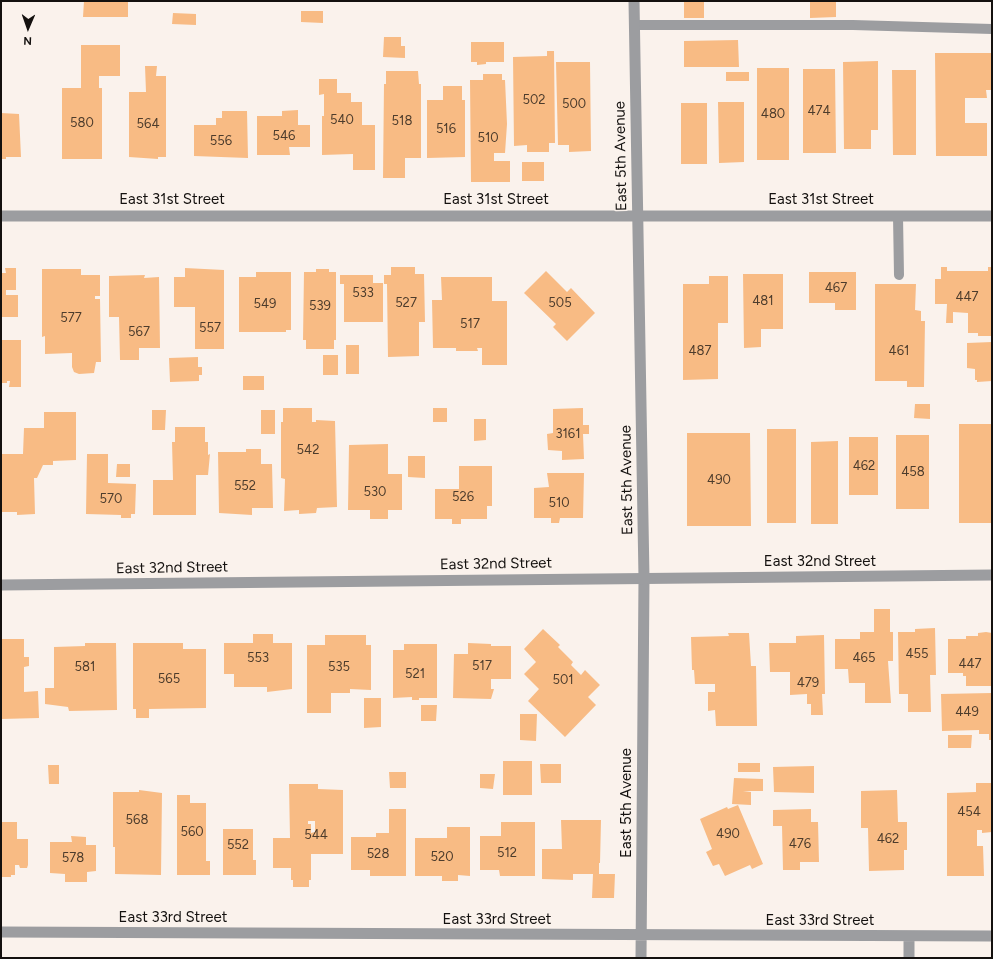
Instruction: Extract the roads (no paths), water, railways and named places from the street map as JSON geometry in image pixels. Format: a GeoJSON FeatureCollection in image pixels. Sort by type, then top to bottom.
{"type":"FeatureCollection","features":[{"type":"Feature","properties":{"kind":"street","name":"East 5th Avenue"},"geometry":{"type":"LineString","coordinates":[[634,1],[644,578],[641,958]]}},
{"type":"Feature","properties":{"kind":"street","name":"East 31st Street"},"geometry":{"type":"LineString","coordinates":[[1,216],[992,216]]}},
{"type":"Feature","properties":{"kind":"street","name":"East 32nd Street"},"geometry":{"type":"LineString","coordinates":[[1,585],[992,575]]}},
{"type":"Feature","properties":{"kind":"street","name":"East 33rd Street"},"geometry":{"type":"LineString","coordinates":[[1,932],[641,936],[992,936]]}},
{"type":"Feature","properties":{"kind":"street"},"geometry":{"type":"LineString","coordinates":[[908,958],[909,936]]}},
{"type":"Feature","properties":{"kind":"lane"},"geometry":{"type":"LineString","coordinates":[[634,25],[853,25],[992,29]]}},
{"type":"Feature","properties":{"kind":"lane"},"geometry":{"type":"LineString","coordinates":[[898,216],[899,275]]}}]}
